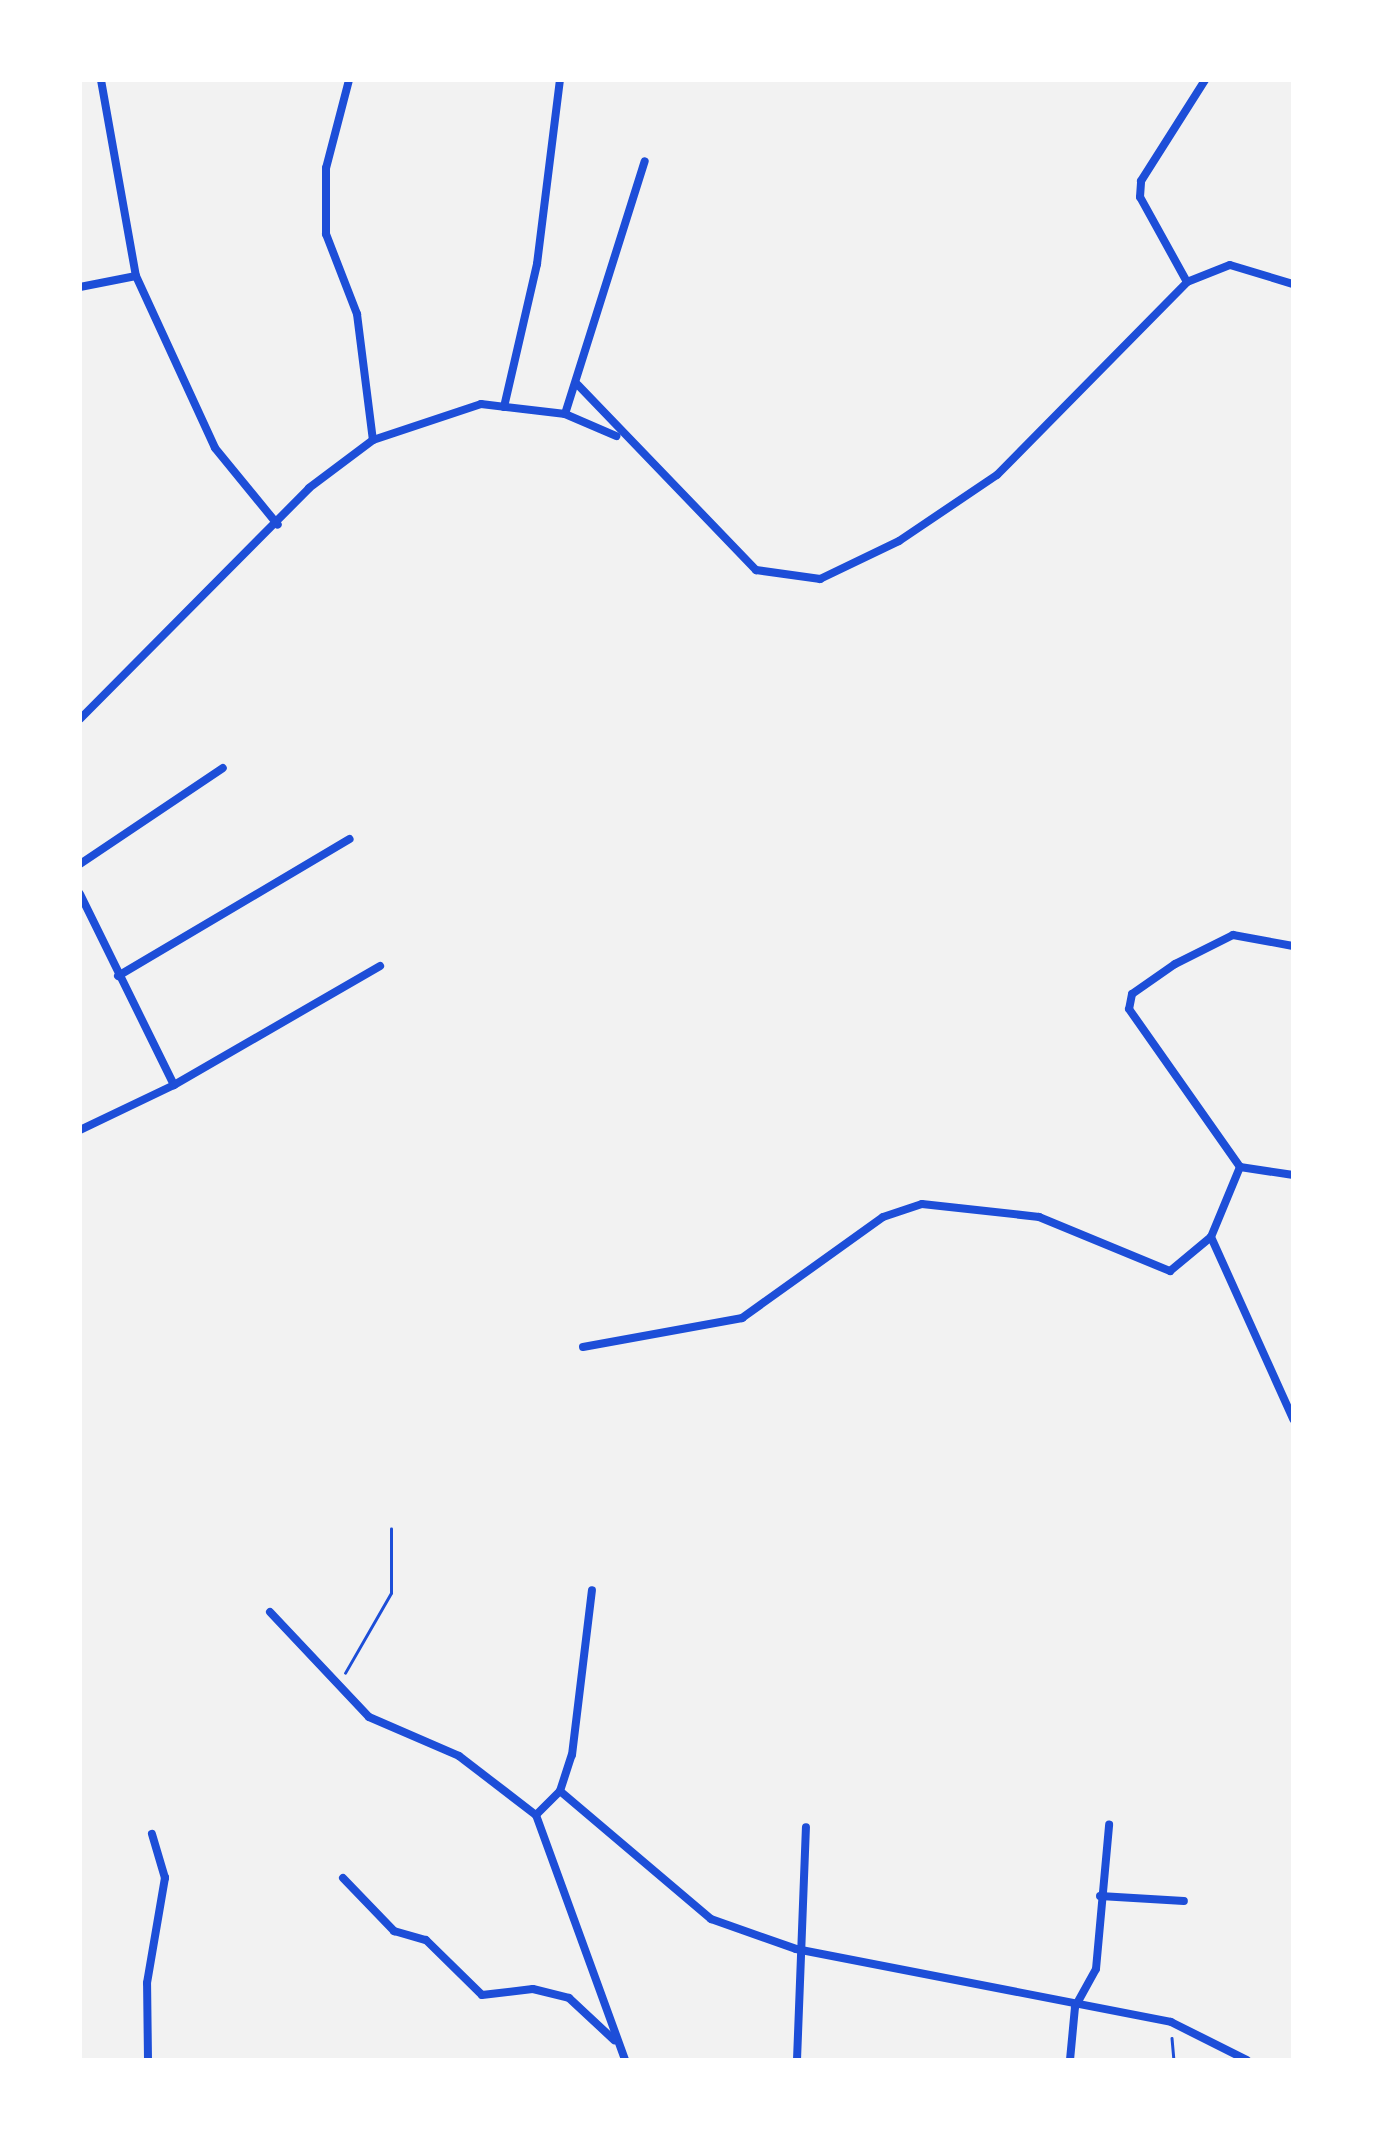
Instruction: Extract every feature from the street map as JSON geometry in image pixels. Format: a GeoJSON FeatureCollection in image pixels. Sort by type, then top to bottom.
{"type":"FeatureCollection","features":[{"type":"Feature","properties":{"kind":"street"},"geometry":{"type":"LineString","coordinates":[[100,80],[136,276],[215,448],[278,525]]}},
{"type":"Feature","properties":{"kind":"street"},"geometry":{"type":"LineString","coordinates":[[350,80],[326,168],[325,219],[357,314],[373,440]]}},
{"type":"Feature","properties":{"kind":"street"},"geometry":{"type":"LineString","coordinates":[[504,407],[537,264],[560,80]]}},
{"type":"Feature","properties":{"kind":"street"},"geometry":{"type":"LineString","coordinates":[[1187,282],[1140,198],[1140,181],[1206,80]]}},
{"type":"Feature","properties":{"kind":"street"},"geometry":{"type":"LineString","coordinates":[[565,414],[578,385],[645,161]]}},
{"type":"Feature","properties":{"kind":"street"},"geometry":{"type":"LineString","coordinates":[[578,385],[620,438],[756,570],[820,579],[899,541],[997,475],[1187,282],[1230,265],[1293,284]]}},
{"type":"Feature","properties":{"kind":"street"},"geometry":{"type":"LineString","coordinates":[[80,286],[136,276]]}},
{"type":"Feature","properties":{"kind":"street"},"geometry":{"type":"LineString","coordinates":[[80,718],[278,525],[373,440],[444,409],[504,407],[565,414],[620,438]]}},
{"type":"Feature","properties":{"kind":"street"},"geometry":{"type":"LineString","coordinates":[[80,864],[223,768]]}},
{"type":"Feature","properties":{"kind":"street"},"geometry":{"type":"LineString","coordinates":[[118,976],[350,839]]}},
{"type":"Feature","properties":{"kind":"street"},"geometry":{"type":"LineString","coordinates":[[80,894],[174,1086]]}},
{"type":"Feature","properties":{"kind":"street"},"geometry":{"type":"LineString","coordinates":[[1293,946],[1232,936],[1132,994],[1128,1009],[1240,1167],[1293,1175]]}},
{"type":"Feature","properties":{"kind":"street"},"geometry":{"type":"LineString","coordinates":[[80,1130],[174,1086],[380,966]]}},
{"type":"Feature","properties":{"kind":"street"},"geometry":{"type":"LineString","coordinates":[[582,1348],[742,1318],[901,1207],[1039,1217],[1164,1272],[1211,1237],[1240,1167]]}},
{"type":"Feature","properties":{"kind":"street"},"geometry":{"type":"LineString","coordinates":[[1211,1237],[1293,1419]]}},
{"type":"Feature","properties":{"kind":"street"},"geometry":{"type":"LineString","coordinates":[[536,1815],[560,1791],[583,1692],[592,1590]]}},
{"type":"Feature","properties":{"kind":"street"},"geometry":{"type":"LineString","coordinates":[[270,1612],[342,1680],[382,1725],[459,1756],[536,1815],[606,2001],[614,2040],[625,2060]]}},
{"type":"Feature","properties":{"kind":"street"},"geometry":{"type":"LineString","coordinates":[[560,1791],[686,1904],[796,1949],[1171,2022],[1247,2060]]}},
{"type":"Feature","properties":{"kind":"street"},"geometry":{"type":"LineString","coordinates":[[1070,2060],[1075,2006],[1096,1969],[1109,1825]]}},
{"type":"Feature","properties":{"kind":"street"},"geometry":{"type":"LineString","coordinates":[[797,2060],[796,1949],[806,1826]]}},
{"type":"Feature","properties":{"kind":"street"},"geometry":{"type":"LineString","coordinates":[[148,2060],[147,1983],[165,1878],[152,1834]]}},
{"type":"Feature","properties":{"kind":"street"},"geometry":{"type":"LineString","coordinates":[[344,1878],[394,1931],[422,1938],[482,1995],[551,1993],[587,2016],[614,2040]]}},
{"type":"Feature","properties":{"kind":"street"},"geometry":{"type":"LineString","coordinates":[[1100,1896],[1184,1901]]}},
{"type":"Feature","properties":{"kind":"street"},"geometry":{"type":"LineString","coordinates":[[587,2016],[606,2001]]}},
{"type":"Feature","properties":{"kind":"path"},"geometry":{"type":"LineString","coordinates":[[342,1680],[391,1593],[391,1529]]}},
{"type":"Feature","properties":{"kind":"path"},"geometry":{"type":"LineString","coordinates":[[1171,2022],[1174,2060]]}}]}
